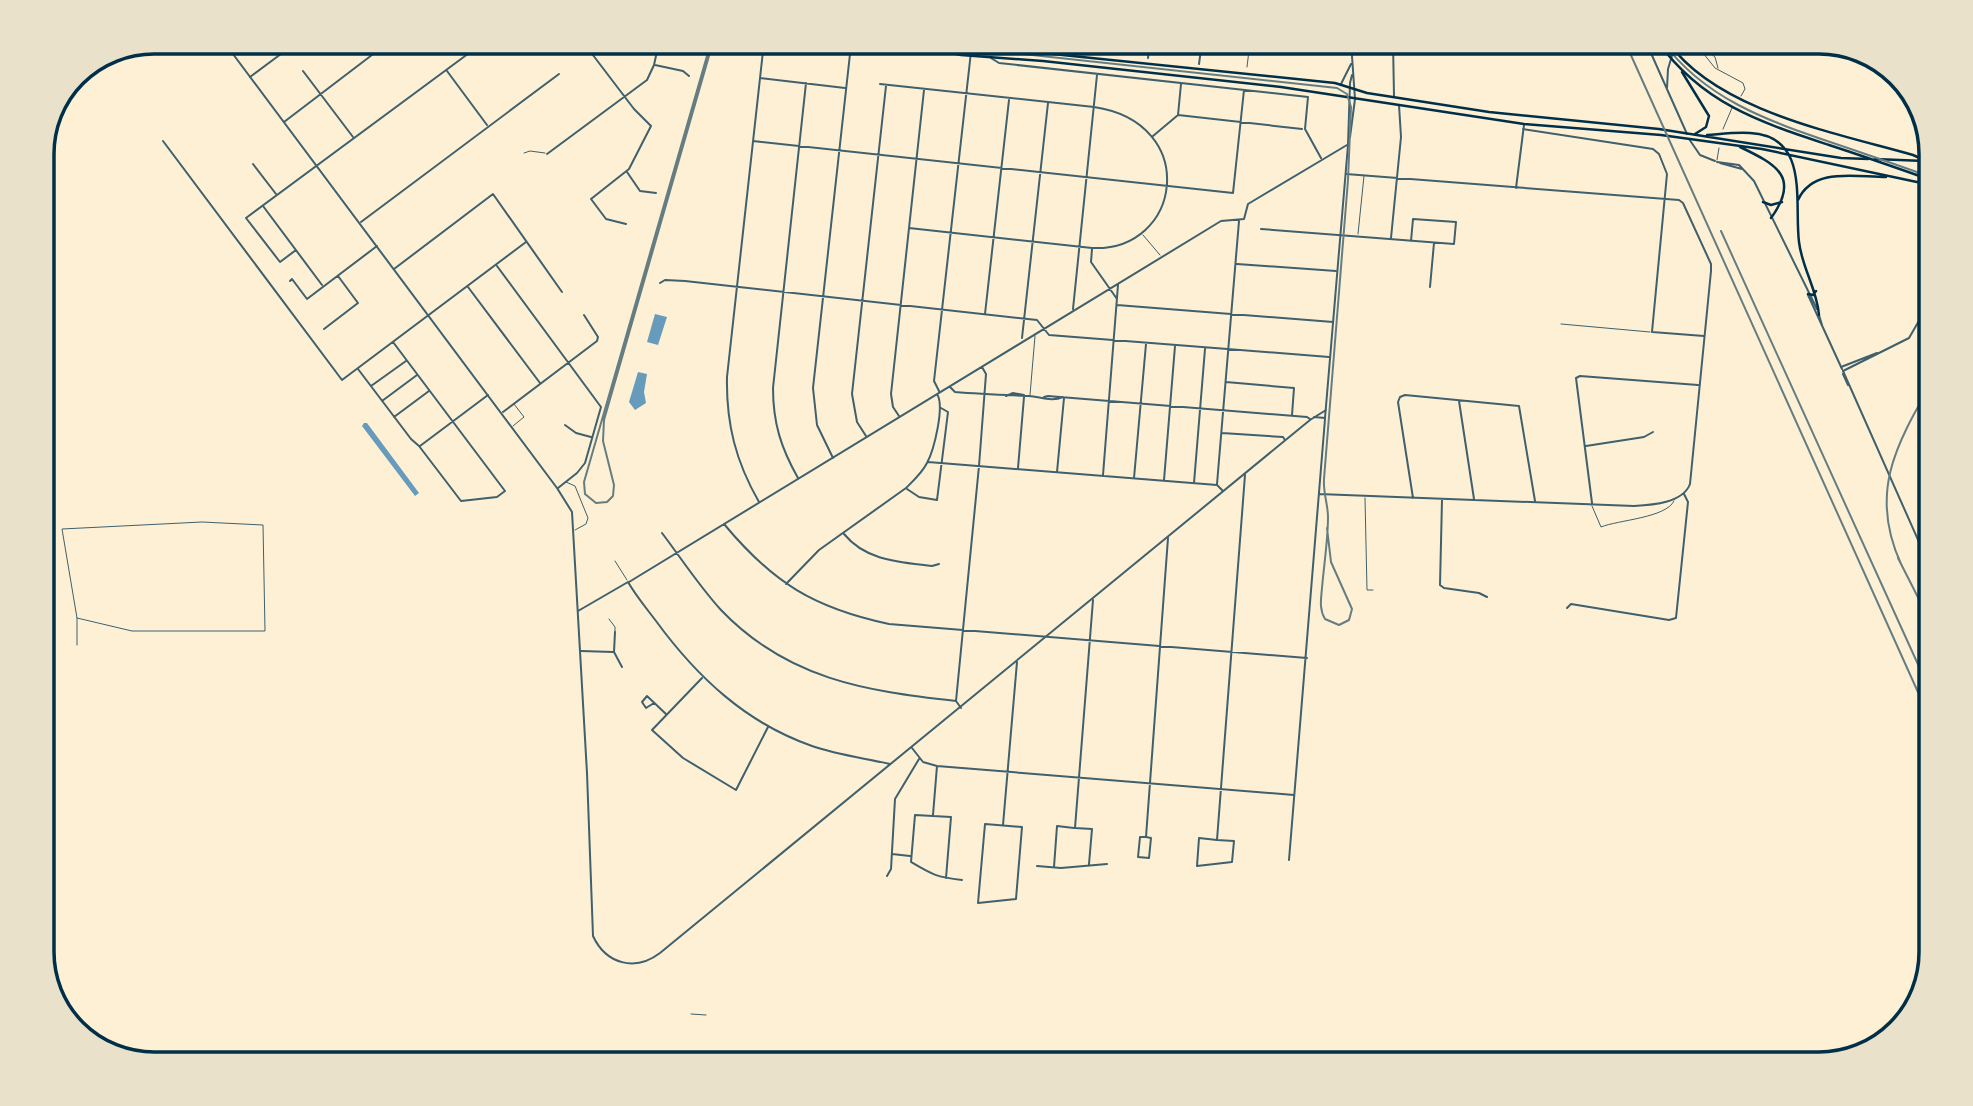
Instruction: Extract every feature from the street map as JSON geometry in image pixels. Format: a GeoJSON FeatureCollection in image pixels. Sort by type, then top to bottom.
{"type":"FeatureCollection","features":[{"type":"Feature","properties":{"kind":"main road"},"geometry":{"type":"LineString","coordinates":[[958,54],[1281,87],[1524,124],[1698,140],[1726,134],[1764,135],[1781,144],[1795,166],[1802,259],[1816,291],[1819,315]]}},
{"type":"Feature","properties":{"kind":"main road"},"geometry":{"type":"LineString","coordinates":[[1069,54],[1341,85],[1394,97],[1516,115],[1704,135],[1738,146],[1919,183]]}},
{"type":"Feature","properties":{"kind":"main road"},"geometry":{"type":"LineString","coordinates":[[1667,54],[1701,89],[1737,111],[1919,176]]}},
{"type":"Feature","properties":{"kind":"main road"},"geometry":{"type":"LineString","coordinates":[[1678,54],[1698,72],[1744,102],[1919,159]]}},
{"type":"Feature","properties":{"kind":"main road"},"geometry":{"type":"LineString","coordinates":[[1680,69],[1709,116],[1706,127],[1695,134]]}},
{"type":"Feature","properties":{"kind":"main road"},"geometry":{"type":"LineString","coordinates":[[1724,142],[1769,145],[1856,159],[1919,162]]}},
{"type":"Feature","properties":{"kind":"main road"},"geometry":{"type":"LineString","coordinates":[[1762,149],[1769,145]]}},
{"type":"Feature","properties":{"kind":"main road"},"geometry":{"type":"LineString","coordinates":[[1738,146],[1763,158],[1773,166],[1784,182],[1786,189],[1782,202],[1771,218]]}},
{"type":"Feature","properties":{"kind":"main road"},"geometry":{"type":"LineString","coordinates":[[1762,149],[1763,158]]}},
{"type":"Feature","properties":{"kind":"main road"},"geometry":{"type":"LineString","coordinates":[[1796,203],[1805,187],[1821,178],[1893,177]]}},
{"type":"Feature","properties":{"kind":"main road"},"geometry":{"type":"LineString","coordinates":[[1763,202],[1771,205],[1782,202]]}},
{"type":"Feature","properties":{"kind":"main road"},"geometry":{"type":"LineString","coordinates":[[1808,294],[1813,295],[1816,291]]}},
{"type":"Feature","properties":{"kind":"street"},"geometry":{"type":"LineString","coordinates":[[233,54],[512,427],[572,512],[581,651],[593,936],[603,952],[619,962],[642,963],[655,957],[1310,420],[1326,410]]}},
{"type":"Feature","properties":{"kind":"street"},"geometry":{"type":"LineString","coordinates":[[250,77],[281,54]]}},
{"type":"Feature","properties":{"kind":"street"},"geometry":{"type":"LineString","coordinates":[[284,122],[373,54]]}},
{"type":"Feature","properties":{"kind":"street"},"geometry":{"type":"LineString","coordinates":[[296,250],[280,262],[246,218],[468,54]]}},
{"type":"Feature","properties":{"kind":"street"},"geometry":{"type":"LineString","coordinates":[[592,54],[624,97],[651,126],[626,172],[590,199],[606,219],[626,224]]}},
{"type":"Feature","properties":{"kind":"street"},"geometry":{"type":"LineString","coordinates":[[547,154],[647,80],[656,54]]}},
{"type":"Feature","properties":{"kind":"street"},"geometry":{"type":"LineString","coordinates":[[760,502],[740,465],[729,423],[727,377],[763,54]]}},
{"type":"Feature","properties":{"kind":"street"},"geometry":{"type":"LineString","coordinates":[[833,458],[817,425],[813,388],[849,54]]}},
{"type":"Feature","properties":{"kind":"street"},"geometry":{"type":"LineString","coordinates":[[1148,54],[1148,58]]}},
{"type":"Feature","properties":{"kind":"street"},"geometry":{"type":"LineString","coordinates":[[1199,64],[1200,54]]}},
{"type":"Feature","properties":{"kind":"street"},"geometry":{"type":"LineString","coordinates":[[1289,860],[1346,174],[1351,54]]}},
{"type":"Feature","properties":{"kind":"street"},"geometry":{"type":"LineString","coordinates":[[1393,54],[1394,97]]}},
{"type":"Feature","properties":{"kind":"street"},"geometry":{"type":"LineString","coordinates":[[1651,54],[1694,149],[1704,158],[1744,170],[1754,181],[1822,325]]}},
{"type":"Feature","properties":{"kind":"street"},"geometry":{"type":"LineString","coordinates":[[1667,90],[1668,69],[1672,54]]}},
{"type":"Feature","properties":{"kind":"street"},"geometry":{"type":"LineString","coordinates":[[785,585],[803,564],[906,488],[928,462],[936,440],[940,400],[934,381],[970,56]]}},
{"type":"Feature","properties":{"kind":"street"},"geometry":{"type":"LineString","coordinates":[[990,57],[999,63],[1308,97],[1304,129],[1322,159]]}},
{"type":"Feature","properties":{"kind":"street"},"geometry":{"type":"LineString","coordinates":[[1341,85],[1352,63]]}},
{"type":"Feature","properties":{"kind":"street"},"geometry":{"type":"LineString","coordinates":[[654,65],[683,71],[688,75]]}},
{"type":"Feature","properties":{"kind":"street"},"geometry":{"type":"LineString","coordinates":[[1657,68],[1668,69]]}},
{"type":"Feature","properties":{"kind":"street"},"geometry":{"type":"LineString","coordinates":[[446,70],[488,127]]}},
{"type":"Feature","properties":{"kind":"street"},"geometry":{"type":"LineString","coordinates":[[303,71],[354,139]]}},
{"type":"Feature","properties":{"kind":"street"},"geometry":{"type":"LineString","coordinates":[[360,223],[559,74]]}},
{"type":"Feature","properties":{"kind":"street"},"geometry":{"type":"LineString","coordinates":[[1074,310],[1072,307],[1097,74]]}},
{"type":"Feature","properties":{"kind":"street"},"geometry":{"type":"LineString","coordinates":[[578,611],[1221,220],[1244,219],[1248,204],[1348,143],[1355,99],[1352,75]]}},
{"type":"Feature","properties":{"kind":"street"},"geometry":{"type":"LineString","coordinates":[[760,78],[846,88]]}},
{"type":"Feature","properties":{"kind":"street"},"geometry":{"type":"LineString","coordinates":[[798,479],[778,437],[773,414],[773,388],[806,83]]}},
{"type":"Feature","properties":{"kind":"street"},"geometry":{"type":"LineString","coordinates":[[1153,136],[1178,115],[1181,83]]}},
{"type":"Feature","properties":{"kind":"street"},"geometry":{"type":"LineString","coordinates":[[880,84],[1116,111],[1134,120],[1153,136],[1165,161],[1167,186],[1158,213],[1141,233],[1121,244],[1092,248],[909,228]]}},
{"type":"Feature","properties":{"kind":"street"},"geometry":{"type":"LineString","coordinates":[[866,437],[857,422],[852,394],[886,85]]}},
{"type":"Feature","properties":{"kind":"street"},"geometry":{"type":"LineString","coordinates":[[899,417],[893,407],[891,394],[924,89]]}},
{"type":"Feature","properties":{"kind":"street"},"geometry":{"type":"LineString","coordinates":[[753,141],[1233,193],[1244,90]]}},
{"type":"Feature","properties":{"kind":"street"},"geometry":{"type":"LineString","coordinates":[[985,315],[1009,98]]}},
{"type":"Feature","properties":{"kind":"street"},"geometry":{"type":"LineString","coordinates":[[1023,339],[1048,102]]}},
{"type":"Feature","properties":{"kind":"street"},"geometry":{"type":"LineString","coordinates":[[1391,239],[1401,137],[1399,105]]}},
{"type":"Feature","properties":{"kind":"street"},"geometry":{"type":"LineString","coordinates":[[1178,115],[1304,129]]}},
{"type":"Feature","properties":{"kind":"street"},"geometry":{"type":"LineString","coordinates":[[1516,188],[1524,124]]}},
{"type":"Feature","properties":{"kind":"street"},"geometry":{"type":"LineString","coordinates":[[1523,129],[1655,149],[1667,172],[1652,332],[1705,336]]}},
{"type":"Feature","properties":{"kind":"street"},"geometry":{"type":"LineString","coordinates":[[163,141],[342,380],[526,242]]}},
{"type":"Feature","properties":{"kind":"street"},"geometry":{"type":"LineString","coordinates":[[254,164],[277,195]]}},
{"type":"Feature","properties":{"kind":"street"},"geometry":{"type":"LineString","coordinates":[[626,172],[640,191],[656,193]]}},
{"type":"Feature","properties":{"kind":"street"},"geometry":{"type":"LineString","coordinates":[[1319,494],[1644,505],[1675,498],[1684,493],[1690,484],[1705,336],[1711,264],[1683,203],[1679,200],[1346,174]]}},
{"type":"Feature","properties":{"kind":"street"},"geometry":{"type":"LineString","coordinates":[[394,269],[493,194],[562,292]]}},
{"type":"Feature","properties":{"kind":"street"},"geometry":{"type":"LineString","coordinates":[[263,206],[323,286]]}},
{"type":"Feature","properties":{"kind":"street"},"geometry":{"type":"LineString","coordinates":[[1261,229],[1340,236],[1358,236],[1411,241],[1454,244],[1456,222],[1413,219],[1411,241]]}},
{"type":"Feature","properties":{"kind":"street"},"geometry":{"type":"LineString","coordinates":[[1223,492],[1217,485],[1239,220]]}},
{"type":"Feature","properties":{"kind":"street"},"geometry":{"type":"LineString","coordinates":[[1430,288],[1434,242]]}},
{"type":"Feature","properties":{"kind":"street"},"geometry":{"type":"LineString","coordinates":[[290,281],[292,279],[307,299],[377,246]]}},
{"type":"Feature","properties":{"kind":"street"},"geometry":{"type":"LineString","coordinates":[[1092,248],[1091,262],[1118,300]]}},
{"type":"Feature","properties":{"kind":"street"},"geometry":{"type":"LineString","coordinates":[[1236,264],[1336,271]]}},
{"type":"Feature","properties":{"kind":"street"},"geometry":{"type":"LineString","coordinates":[[496,265],[601,407],[582,468],[557,488]]}},
{"type":"Feature","properties":{"kind":"street"},"geometry":{"type":"LineString","coordinates":[[324,329],[358,303],[337,276]]}},
{"type":"Feature","properties":{"kind":"street"},"geometry":{"type":"LineString","coordinates":[[660,283],[665,280],[737,287],[1037,320],[1049,335],[1329,358]]}},
{"type":"Feature","properties":{"kind":"street"},"geometry":{"type":"LineString","coordinates":[[1103,476],[1118,284]]}},
{"type":"Feature","properties":{"kind":"street"},"geometry":{"type":"LineString","coordinates":[[468,286],[541,384]]}},
{"type":"Feature","properties":{"kind":"street"},"geometry":{"type":"LineString","coordinates":[[1808,294],[1919,542]]}},
{"type":"Feature","properties":{"kind":"street"},"geometry":{"type":"LineString","coordinates":[[1118,305],[1333,322]]}},
{"type":"Feature","properties":{"kind":"street"},"geometry":{"type":"LineString","coordinates":[[501,413],[597,341],[598,337],[584,315]]}},
{"type":"Feature","properties":{"kind":"street"},"geometry":{"type":"LineString","coordinates":[[1842,369],[1909,338],[1919,321]]}},
{"type":"Feature","properties":{"kind":"street"},"geometry":{"type":"LineString","coordinates":[[357,368],[461,501],[497,497],[505,491],[393,342]]}},
{"type":"Feature","properties":{"kind":"street"},"geometry":{"type":"LineString","coordinates":[[1134,479],[1146,342]]}},
{"type":"Feature","properties":{"kind":"street"},"geometry":{"type":"LineString","coordinates":[[1164,481],[1175,345]]}},
{"type":"Feature","properties":{"kind":"street"},"geometry":{"type":"LineString","coordinates":[[1194,484],[1205,347]]}},
{"type":"Feature","properties":{"kind":"street"},"geometry":{"type":"LineString","coordinates":[[371,386],[407,360]]}},
{"type":"Feature","properties":{"kind":"street"},"geometry":{"type":"LineString","coordinates":[[961,708],[956,701],[985,394],[986,374],[982,366]]}},
{"type":"Feature","properties":{"kind":"street"},"geometry":{"type":"LineString","coordinates":[[382,401],[417,375]]}},
{"type":"Feature","properties":{"kind":"street"},"geometry":{"type":"LineString","coordinates":[[1592,504],[1575,381],[1577,377],[1700,386]]}},
{"type":"Feature","properties":{"kind":"street"},"geometry":{"type":"LineString","coordinates":[[1226,382],[1294,388],[1292,416]]}},
{"type":"Feature","properties":{"kind":"street"},"geometry":{"type":"LineString","coordinates":[[949,386],[955,391],[1006,396],[1013,393],[1056,400],[1064,397],[1170,405],[1308,417],[1310,420]]}},
{"type":"Feature","properties":{"kind":"street"},"geometry":{"type":"LineString","coordinates":[[394,417],[429,390]]}},
{"type":"Feature","properties":{"kind":"street"},"geometry":{"type":"LineString","coordinates":[[419,446],[488,395]]}},
{"type":"Feature","properties":{"kind":"street"},"geometry":{"type":"LineString","coordinates":[[1018,469],[1024,396]]}},
{"type":"Feature","properties":{"kind":"street"},"geometry":{"type":"LineString","coordinates":[[1413,498],[1398,402],[1402,396],[1519,406],[1535,502]]}},
{"type":"Feature","properties":{"kind":"street"},"geometry":{"type":"LineString","coordinates":[[1058,472],[1064,397]]}},
{"type":"Feature","properties":{"kind":"street"},"geometry":{"type":"LineString","coordinates":[[1459,400],[1474,500]]}},
{"type":"Feature","properties":{"kind":"street"},"geometry":{"type":"LineString","coordinates":[[906,488],[919,497],[937,500],[948,412],[940,408]]}},
{"type":"Feature","properties":{"kind":"street"},"geometry":{"type":"LineString","coordinates":[[1314,417],[1325,418]]}},
{"type":"Feature","properties":{"kind":"street"},"geometry":{"type":"LineString","coordinates":[[565,425],[576,433],[592,437]]}},
{"type":"Feature","properties":{"kind":"street"},"geometry":{"type":"LineString","coordinates":[[1585,447],[1644,437],[1653,432]]}},
{"type":"Feature","properties":{"kind":"street"},"geometry":{"type":"LineString","coordinates":[[1221,433],[1283,437],[1285,441]]}},
{"type":"Feature","properties":{"kind":"street"},"geometry":{"type":"LineString","coordinates":[[928,462],[1217,485]]}},
{"type":"Feature","properties":{"kind":"street"},"geometry":{"type":"LineString","coordinates":[[1217,839],[1245,475]]}},
{"type":"Feature","properties":{"kind":"street"},"geometry":{"type":"LineString","coordinates":[[1567,608],[1571,604],[1669,620],[1676,618],[1688,502],[1684,493]]}},
{"type":"Feature","properties":{"kind":"street"},"geometry":{"type":"LineString","coordinates":[[1442,499],[1443,538],[1439,584],[1444,588],[1487,597]]}},
{"type":"Feature","properties":{"kind":"street"},"geometry":{"type":"LineString","coordinates":[[724,524],[757,562],[785,585],[864,619],[889,624],[1307,658]]}},
{"type":"Feature","properties":{"kind":"street"},"geometry":{"type":"LineString","coordinates":[[662,533],[720,608],[745,633],[781,658],[807,671],[842,683],[876,691],[956,701]]}},
{"type":"Feature","properties":{"kind":"street"},"geometry":{"type":"LineString","coordinates":[[843,533],[862,550],[878,558],[932,566],[939,564]]}},
{"type":"Feature","properties":{"kind":"street"},"geometry":{"type":"LineString","coordinates":[[1146,837],[1168,537]]}},
{"type":"Feature","properties":{"kind":"street"},"geometry":{"type":"LineString","coordinates":[[628,582],[672,643],[702,678],[739,709],[768,726],[820,749],[891,764]]}},
{"type":"Feature","properties":{"kind":"street"},"geometry":{"type":"LineString","coordinates":[[1075,828],[1093,599]]}},
{"type":"Feature","properties":{"kind":"street"},"geometry":{"type":"LineString","coordinates":[[615,632],[614,652],[622,667]]}},
{"type":"Feature","properties":{"kind":"street"},"geometry":{"type":"LineString","coordinates":[[581,651],[614,652]]}},
{"type":"Feature","properties":{"kind":"street"},"geometry":{"type":"LineString","coordinates":[[1003,826],[1017,662]]}},
{"type":"Feature","properties":{"kind":"street"},"geometry":{"type":"LineString","coordinates":[[702,678],[652,730],[684,758],[736,790],[768,726]]}},
{"type":"Feature","properties":{"kind":"street"},"geometry":{"type":"LineString","coordinates":[[654,702],[667,715]]}},
{"type":"Feature","properties":{"kind":"street"},"geometry":{"type":"LineString","coordinates":[[912,748],[919,758],[937,765],[1295,795]]}},
{"type":"Feature","properties":{"kind":"street"},"geometry":{"type":"LineString","coordinates":[[887,876],[891,869],[895,799],[919,758]]}},
{"type":"Feature","properties":{"kind":"street"},"geometry":{"type":"LineString","coordinates":[[933,816],[937,765]]}},
{"type":"Feature","properties":{"kind":"street"},"geometry":{"type":"LineString","coordinates":[[946,878],[951,817],[915,814],[911,862],[938,877],[946,878],[962,880]]}},
{"type":"Feature","properties":{"kind":"street"},"geometry":{"type":"LineString","coordinates":[[985,824],[1003,826],[1022,827],[1016,899],[978,903],[985,824]]}},
{"type":"Feature","properties":{"kind":"street"},"geometry":{"type":"LineString","coordinates":[[1054,867],[1057,826],[1092,829],[1089,864]]}},
{"type":"Feature","properties":{"kind":"street"},"geometry":{"type":"LineString","coordinates":[[1140,837],[1146,837],[1151,838],[1149,858],[1139,857],[1140,837]]}},
{"type":"Feature","properties":{"kind":"street"},"geometry":{"type":"LineString","coordinates":[[1199,838],[1217,839],[1234,841],[1233,862],[1197,866],[1199,838]]}},
{"type":"Feature","properties":{"kind":"street"},"geometry":{"type":"LineString","coordinates":[[891,854],[912,856]]}},
{"type":"Feature","properties":{"kind":"street"},"geometry":{"type":"LineString","coordinates":[[1037,866],[1107,864]]}},
{"type":"Feature","properties":{"kind":"lane"},"geometry":{"type":"LineString","coordinates":[[1247,66],[1248,54]]}},
{"type":"Feature","properties":{"kind":"lane"},"geometry":{"type":"LineString","coordinates":[[1703,54],[1719,70],[1743,83],[1745,91],[1737,101]]}},
{"type":"Feature","properties":{"kind":"lane"},"geometry":{"type":"LineString","coordinates":[[1712,54],[1719,70]]}},
{"type":"Feature","properties":{"kind":"lane"},"geometry":{"type":"LineString","coordinates":[[1723,129],[1734,106]]}},
{"type":"Feature","properties":{"kind":"lane"},"geometry":{"type":"LineString","coordinates":[[1717,162],[1719,148]]}},
{"type":"Feature","properties":{"kind":"lane"},"geometry":{"type":"LineString","coordinates":[[524,153],[530,150],[547,154]]}},
{"type":"Feature","properties":{"kind":"lane"},"geometry":{"type":"LineString","coordinates":[[1358,236],[1364,175]]}},
{"type":"Feature","properties":{"kind":"lane"},"geometry":{"type":"LineString","coordinates":[[1141,233],[1162,257]]}},
{"type":"Feature","properties":{"kind":"lane"},"geometry":{"type":"LineString","coordinates":[[1561,324],[1652,332]]}},
{"type":"Feature","properties":{"kind":"lane"},"geometry":{"type":"LineString","coordinates":[[1030,396],[1034,334]]}},
{"type":"Feature","properties":{"kind":"lane"},"geometry":{"type":"LineString","coordinates":[[512,427],[524,417],[514,404]]}},
{"type":"Feature","properties":{"kind":"lane"},"geometry":{"type":"LineString","coordinates":[[566,482],[574,485],[588,520],[575,530]]}},
{"type":"Feature","properties":{"kind":"lane"},"geometry":{"type":"LineString","coordinates":[[1365,496],[1367,590],[1373,590]]}},
{"type":"Feature","properties":{"kind":"lane"},"geometry":{"type":"LineString","coordinates":[[1592,504],[1591,509],[1601,527],[1672,507],[1675,498]]}},
{"type":"Feature","properties":{"kind":"lane"},"geometry":{"type":"LineString","coordinates":[[77,645],[78,618],[62,529],[191,523],[264,525],[265,631],[132,631],[78,618]]}},
{"type":"Feature","properties":{"kind":"lane"},"geometry":{"type":"LineString","coordinates":[[615,561],[628,582]]}},
{"type":"Feature","properties":{"kind":"lane"},"geometry":{"type":"LineString","coordinates":[[609,619],[615,632]]}},
{"type":"Feature","properties":{"kind":"lane"},"geometry":{"type":"LineString","coordinates":[[691,1014],[706,1015]]}},
{"type":"Feature","properties":{"kind":"water"},"geometry":{"type":"Polygon","coordinates":[[[655,314],[667,317],[658,345],[647,342],[655,314]]]}},
{"type":"Feature","properties":{"kind":"water"},"geometry":{"type":"Polygon","coordinates":[[[638,372],[647,374],[644,392],[646,403],[635,410],[629,402],[638,372]]]}},
{"type":"Feature","properties":{"kind":"water"},"geometry":{"type":"Polygon","coordinates":[[[367,423],[419,493],[415,496],[362,426],[367,423]]]}},
{"type":"Feature","properties":{"kind":"tram line"},"geometry":{"type":"LineString","coordinates":[[708,54],[584,482],[585,494],[596,503],[607,502],[613,496],[614,485],[603,441],[604,420],[710,54]]}},
{"type":"Feature","properties":{"kind":"tram line"},"geometry":{"type":"LineString","coordinates":[[1024,54],[1337,88],[1347,94],[1351,107],[1348,180],[1324,479],[1327,531]]}},
{"type":"Feature","properties":{"kind":"tram line"},"geometry":{"type":"LineString","coordinates":[[1673,54],[1697,78],[1738,105],[1783,125],[1919,173]]}},
{"type":"Feature","properties":{"kind":"tram line"},"geometry":{"type":"LineString","coordinates":[[1327,531],[1331,562],[1352,609],[1349,620],[1339,625],[1325,619],[1322,611],[1327,531]]}},
{"type":"Feature","properties":{"kind":"railway"},"geometry":{"type":"LineString","coordinates":[[1630,54],[1919,694]]}},
{"type":"Feature","properties":{"kind":"railway"},"geometry":{"type":"LineString","coordinates":[[1721,231],[1919,667]]}},
{"type":"Feature","properties":{"kind":"railway"},"geometry":{"type":"LineString","coordinates":[[1901,564],[1887,515],[1887,493],[1897,450],[1919,406]]}},
{"type":"Feature","properties":{"kind":"railway"},"geometry":{"type":"LineString","coordinates":[[1898,558],[1919,599]]}}]}
